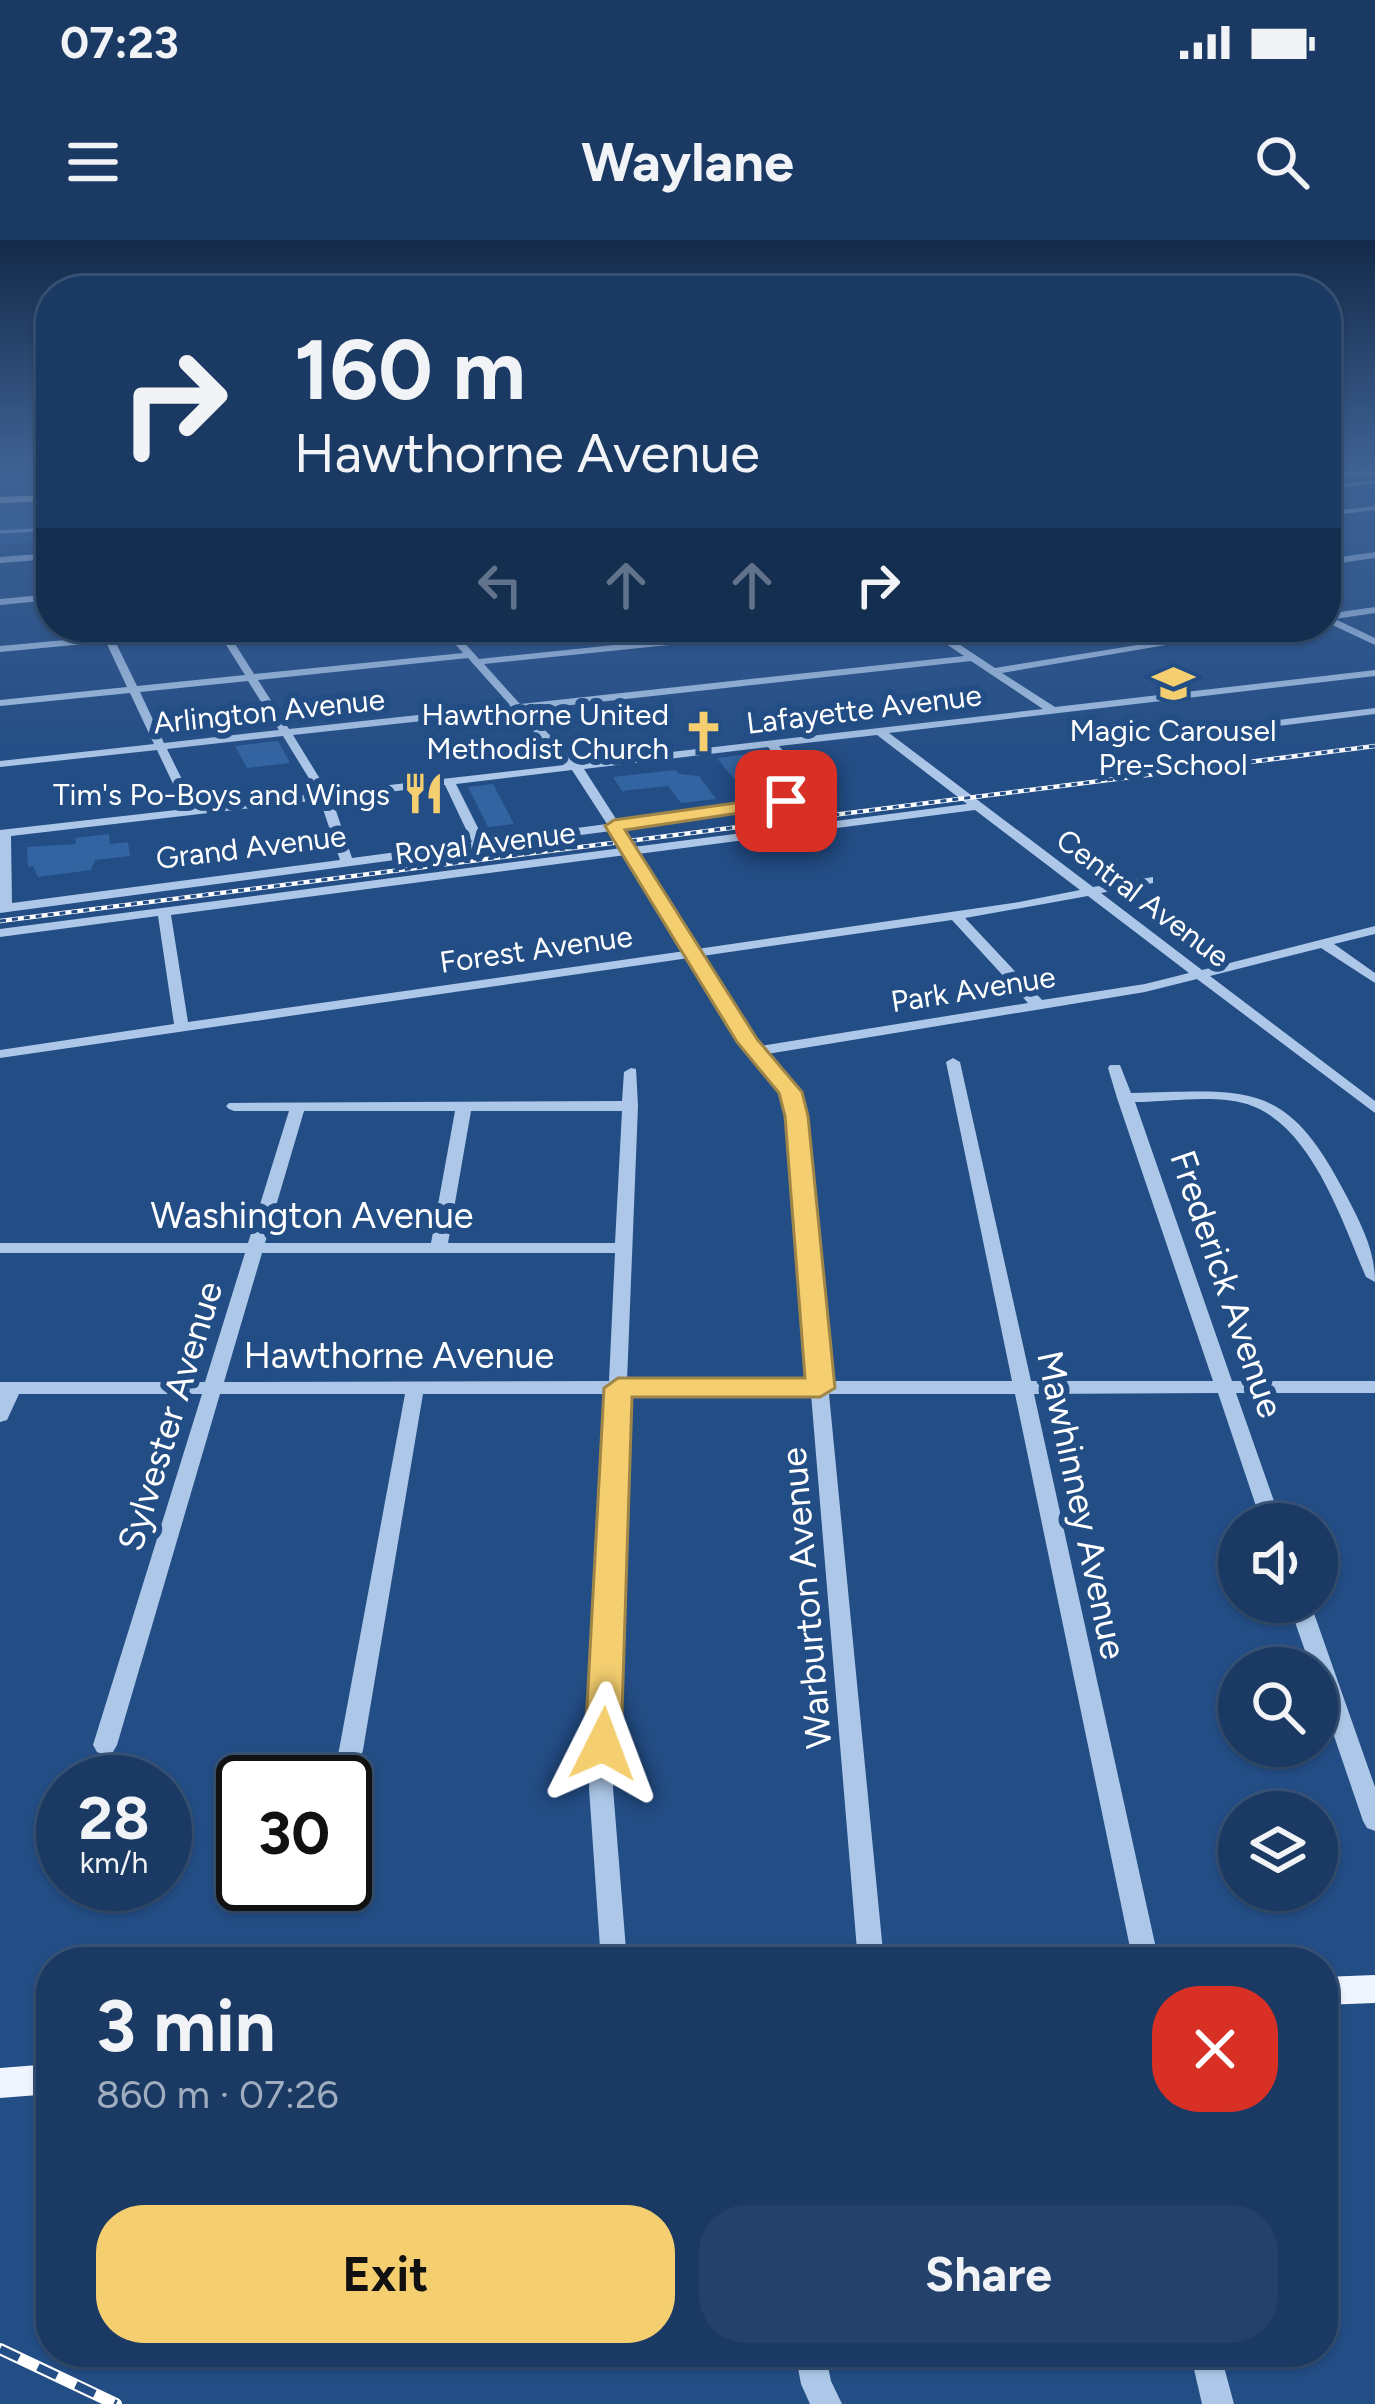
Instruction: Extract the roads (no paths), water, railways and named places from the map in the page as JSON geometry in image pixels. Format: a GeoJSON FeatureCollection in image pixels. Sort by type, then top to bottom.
{"type":"FeatureCollection","features":[{"type":"Feature","properties":{"kind":"main road"},"geometry":{"type":"LineString","coordinates":[[1338,1990],[1375,1989]]}},
{"type":"Feature","properties":{"kind":"main road"},"geometry":{"type":"LineString","coordinates":[[0,2083],[36,2080]]}},
{"type":"Feature","properties":{"kind":"street"},"geometry":{"type":"LineString","coordinates":[[0,602],[36,599]]}},
{"type":"Feature","properties":{"kind":"street"},"geometry":{"type":"LineString","coordinates":[[1341,616],[1375,610]]}},
{"type":"Feature","properties":{"kind":"street"},"geometry":{"type":"LineString","coordinates":[[1341,625],[1375,642]]}},
{"type":"Feature","properties":{"kind":"street"},"geometry":{"type":"LineString","coordinates":[[0,650],[79,642]]}},
{"type":"Feature","properties":{"kind":"street"},"geometry":{"type":"LineString","coordinates":[[110,642],[192,812]]}},
{"type":"Feature","properties":{"kind":"street"},"geometry":{"type":"LineString","coordinates":[[229,642],[325,796],[347,862]]}},
{"type":"Feature","properties":{"kind":"street","name":"Warburton Avenue"},"geometry":{"type":"LineString","coordinates":[[459,642],[574,766],[755,1051],[790,1092],[796,1116],[870,1947]]}},
{"type":"Feature","properties":{"kind":"street"},"geometry":{"type":"LineString","coordinates":[[0,703],[650,642]]}},
{"type":"Feature","properties":{"kind":"street"},"geometry":{"type":"LineString","coordinates":[[949,642],[1054,711]]}},
{"type":"Feature","properties":{"kind":"street"},"geometry":{"type":"LineString","coordinates":[[993,671],[1174,642]]}},
{"type":"Feature","properties":{"kind":"street","name":"Arlington Avenue"},"geometry":{"type":"LineString","coordinates":[[0,764],[973,658]]}},
{"type":"Feature","properties":{"kind":"street","name":"Lafayette Avenue"},"geometry":{"type":"LineString","coordinates":[[3,834],[1375,673]]}},
{"type":"Feature","properties":{"kind":"street"},"geometry":{"type":"LineString","coordinates":[[1278,723],[1375,711]]}},
{"type":"Feature","properties":{"kind":"street","name":"Central Avenue"},"geometry":{"type":"LineString","coordinates":[[879,731],[1375,1108]]}},
{"type":"Feature","properties":{"kind":"street","name":"Grand Avenue"},"geometry":{"type":"LineString","coordinates":[[3,908],[769,806],[793,796],[802,782],[771,744]]}},
{"type":"Feature","properties":{"kind":"street"},"geometry":{"type":"LineString","coordinates":[[449,781],[480,845]]}},
{"type":"Feature","properties":{"kind":"street","name":"Royal Avenue"},"geometry":{"type":"LineString","coordinates":[[0,933],[977,806]]}},
{"type":"Feature","properties":{"kind":"street"},"geometry":{"type":"LineString","coordinates":[[3,834],[3,908]]}},
{"type":"Feature","properties":{"kind":"street","name":"Forest Avenue"},"geometry":{"type":"LineString","coordinates":[[0,1054],[956,916],[1149,880]]}},
{"type":"Feature","properties":{"kind":"street"},"geometry":{"type":"LineString","coordinates":[[164,912],[182,1028]]}},
{"type":"Feature","properties":{"kind":"street"},"geometry":{"type":"LineString","coordinates":[[956,916],[1039,1006]]}},
{"type":"Feature","properties":{"kind":"street","name":"Park Avenue"},"geometry":{"type":"LineString","coordinates":[[755,1051],[1039,1006],[1198,974],[1375,930]]}},
{"type":"Feature","properties":{"kind":"street"},"geometry":{"type":"LineString","coordinates":[[1322,942],[1375,979]]}},
{"type":"Feature","properties":{"kind":"street","name":"Mawhinney Avenue"},"geometry":{"type":"LineString","coordinates":[[953,1063],[1143,1947]]}},
{"type":"Feature","properties":{"kind":"street","name":"Frederick Avenue"},"geometry":{"type":"LineString","coordinates":[[1114,1068],[1265,1503]]}},
{"type":"Feature","properties":{"kind":"street"},"geometry":{"type":"LineString","coordinates":[[613,1947],[601,1788],[631,1072]]}},
{"type":"Feature","properties":{"kind":"street"},"geometry":{"type":"LineString","coordinates":[[1125,1098],[1239,1098],[1269,1108],[1315,1151],[1375,1277]]}},
{"type":"Feature","properties":{"kind":"street"},"geometry":{"type":"LineString","coordinates":[[234,1106],[630,1106]]}},
{"type":"Feature","properties":{"kind":"street","name":"Sylvester Avenue"},"geometry":{"type":"LineString","coordinates":[[105,1744],[298,1106]]}},
{"type":"Feature","properties":{"kind":"street"},"geometry":{"type":"LineString","coordinates":[[439,1248],[464,1106]]}},
{"type":"Feature","properties":{"kind":"street","name":"Washington Avenue"},"geometry":{"type":"LineString","coordinates":[[0,1248],[624,1248]]}},
{"type":"Feature","properties":{"kind":"street","name":"Hawthorne Avenue"},"geometry":{"type":"LineString","coordinates":[[6,1388],[1375,1387]]}},
{"type":"Feature","properties":{"kind":"street"},"geometry":{"type":"LineString","coordinates":[[0,1415],[6,1388]]}},
{"type":"Feature","properties":{"kind":"street"},"geometry":{"type":"LineString","coordinates":[[349,1755],[415,1388]]}},
{"type":"Feature","properties":{"kind":"street"},"geometry":{"type":"LineString","coordinates":[[1306,1623],[1375,1821]]}},
{"type":"Feature","properties":{"kind":"street"},"geometry":{"type":"LineString","coordinates":[[812,2367],[814,2404]]}},
{"type":"Feature","properties":{"kind":"street"},"geometry":{"type":"LineString","coordinates":[[814,2367],[826,2404]]}},
{"type":"Feature","properties":{"kind":"street"},"geometry":{"type":"LineString","coordinates":[[1209,2367],[1218,2404]]}},
{"type":"Feature","properties":{"kind":"railway"},"geometry":{"type":"LineString","coordinates":[[0,921],[1375,746]]}},
{"type":"Feature","properties":{"kind":"railway"},"geometry":{"type":"LineString","coordinates":[[0,2349],[36,2366]]}},
{"type":"Feature","properties":{"kind":"railway"},"geometry":{"type":"LineString","coordinates":[[38,2367],[116,2404]]}},
{"type":"Feature","properties":{"kind":"place","name":"Magic Carousel Pre-School"},"geometry":{"type":"Point","coordinates":[1173,684]}},
{"type":"Feature","properties":{"kind":"place","name":"Hawthorne United Methodist Church"},"geometry":{"type":"Point","coordinates":[703,731]}},
{"type":"Feature","properties":{"kind":"place","name":"Tim's Po-Boys and Wings"},"geometry":{"type":"Point","coordinates":[424,794]}}]}
